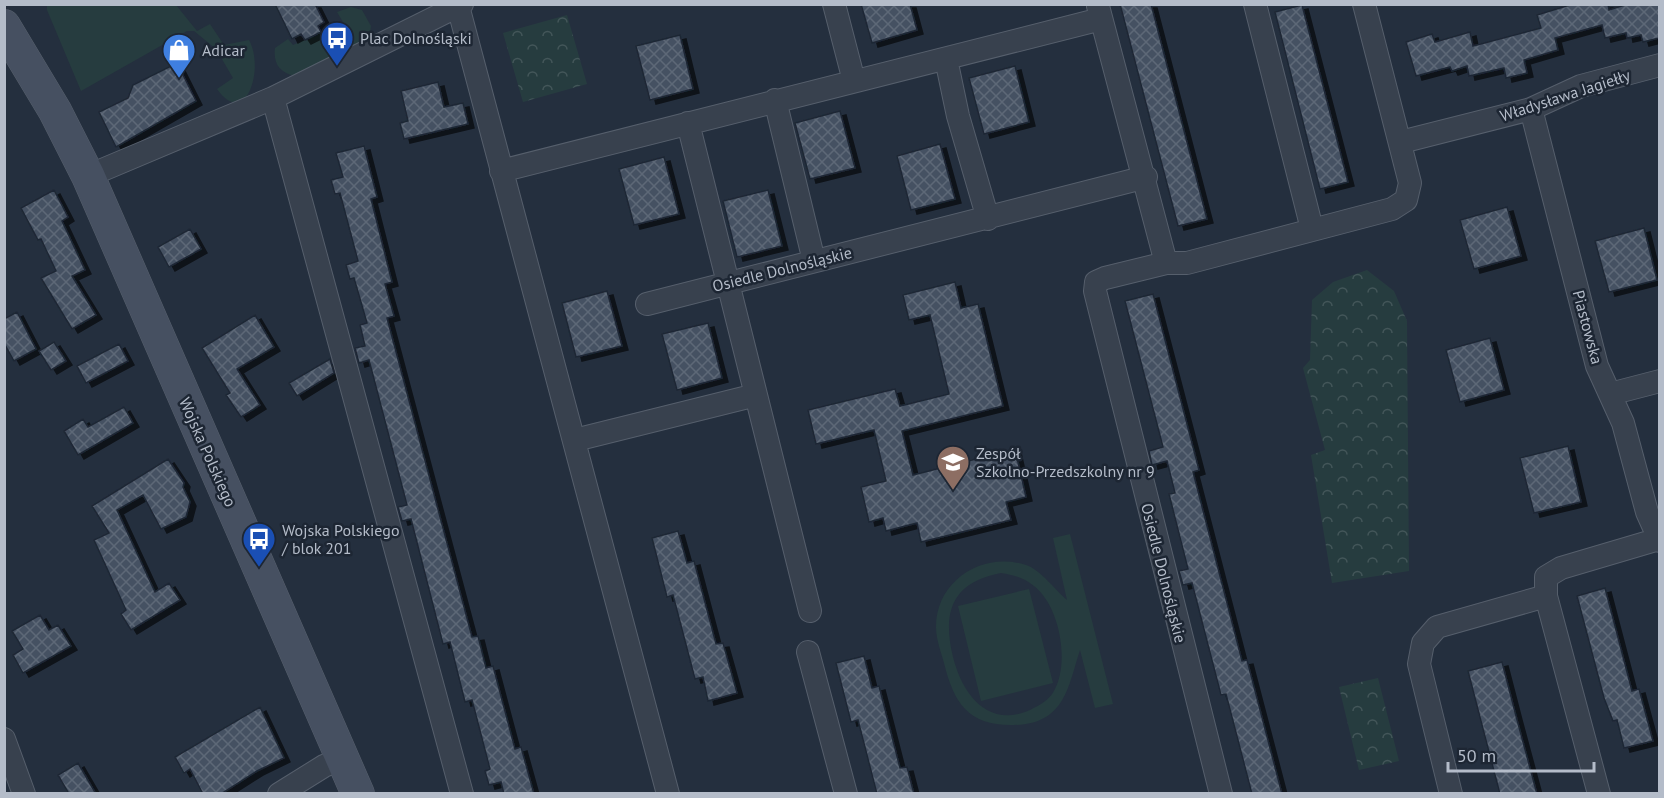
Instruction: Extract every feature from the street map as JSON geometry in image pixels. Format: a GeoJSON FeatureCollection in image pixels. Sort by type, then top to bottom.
{"type":"FeatureCollection","features":[{"type":"Feature","properties":{"kind":"street","name":"Wojska Polskiego"},"geometry":{"type":"LineString","coordinates":[[14,4],[55,111]]}},
{"type":"Feature","properties":{"kind":"street"},"geometry":{"type":"LineString","coordinates":[[834,4],[854,81]]}},
{"type":"Feature","properties":{"kind":"street"},"geometry":{"type":"LineString","coordinates":[[1255,4],[1312,229]]}},
{"type":"Feature","properties":{"kind":"street"},"geometry":{"type":"LineString","coordinates":[[1364,4],[1401,142]]}},
{"type":"Feature","properties":{"kind":"street"},"geometry":{"type":"LineString","coordinates":[[88,176],[273,98],[460,5],[501,171],[575,440],[668,794]]}},
{"type":"Feature","properties":{"kind":"street"},"geometry":{"type":"LineString","coordinates":[[501,171],[775,100],[946,59],[1100,12],[1146,177],[1166,263]]}},
{"type":"Feature","properties":{"kind":"street","name":"Wojska Polskiego"},"geometry":{"type":"LineString","coordinates":[[4,26],[55,111],[88,176],[358,794]]}},
{"type":"Feature","properties":{"kind":"street"},"geometry":{"type":"LineString","coordinates":[[946,59],[958,116],[988,219]]}},
{"type":"Feature","properties":{"kind":"street","name":"Władysława Jagiełły"},"geometry":{"type":"LineString","coordinates":[[1401,142],[1531,109],[1581,86],[1659,65]]}},
{"type":"Feature","properties":{"kind":"street"},"geometry":{"type":"LineString","coordinates":[[273,98],[462,794]]}},
{"type":"Feature","properties":{"kind":"street"},"geometry":{"type":"LineString","coordinates":[[775,100],[814,261]]}},
{"type":"Feature","properties":{"kind":"street","name":"Piastowska"},"geometry":{"type":"LineString","coordinates":[[1531,109],[1597,366],[1623,423],[1647,512],[1659,540]]}},
{"type":"Feature","properties":{"kind":"street"},"geometry":{"type":"LineString","coordinates":[[688,123],[810,611]]}},
{"type":"Feature","properties":{"kind":"street","name":"Osiedle Dolnośląskie"},"geometry":{"type":"LineString","coordinates":[[1221,794],[1095,291],[1096,282],[1166,263],[1187,262],[1392,208],[1406,200],[1410,183],[1401,142]]}},
{"type":"Feature","properties":{"kind":"street","name":"Osiedle Dolnośląskie"},"geometry":{"type":"LineString","coordinates":[[647,304],[1146,177]]}},
{"type":"Feature","properties":{"kind":"street"},"geometry":{"type":"LineString","coordinates":[[1610,394],[1659,381]]}},
{"type":"Feature","properties":{"kind":"street"},"geometry":{"type":"LineString","coordinates":[[575,440],[756,395]]}},
{"type":"Feature","properties":{"kind":"street"},"geometry":{"type":"LineString","coordinates":[[1599,794],[1545,596],[1546,577],[1561,568],[1659,540]]}},
{"type":"Feature","properties":{"kind":"street"},"geometry":{"type":"LineString","coordinates":[[1451,794],[1419,664],[1423,643],[1437,627],[1545,596]]}},
{"type":"Feature","properties":{"kind":"street"},"geometry":{"type":"LineString","coordinates":[[808,652],[846,794]]}},
{"type":"Feature","properties":{"kind":"street"},"geometry":{"type":"LineString","coordinates":[[4,739],[24,794]]}},
{"type":"Feature","properties":{"kind":"street"},"geometry":{"type":"LineString","coordinates":[[279,794],[324,766],[342,758]]}},
{"type":"Feature","properties":{"kind":"green space"},"geometry":{"type":"Polygon","coordinates":[[[47,4],[176,5],[197,31],[210,24],[224,45],[249,40],[255,65],[250,90],[244,99],[236,103],[227,100],[217,89],[233,78],[216,49],[194,31],[187,31],[81,91],[47,10],[47,4]]]}},
{"type":"Feature","properties":{"kind":"green space"},"geometry":{"type":"Polygon","coordinates":[[[351,7],[362,10],[371,26],[369,40],[295,76],[285,73],[279,67],[275,59],[275,48],[288,39],[293,45],[343,22],[337,12],[351,7]]]}},
{"type":"Feature","properties":{"kind":"green space"},"geometry":{"type":"Polygon","coordinates":[[[567,15],[587,84],[523,102],[503,33],[567,15]]]}},
{"type":"Feature","properties":{"kind":"green space"},"geometry":{"type":"Polygon","coordinates":[[[1367,270],[1394,291],[1407,321],[1409,571],[1332,583],[1311,455],[1325,450],[1303,368],[1310,360],[1312,300],[1333,282],[1367,270]]]}},
{"type":"Feature","properties":{"kind":"green space"},"geometry":{"type":"Polygon","coordinates":[[[1070,534],[1113,704],[1095,708],[1080,650],[1067,690],[1054,711],[1031,723],[1014,725],[985,722],[966,710],[953,690],[937,636],[938,611],[953,583],[978,566],[993,562],[1010,562],[1032,568],[1067,600],[1053,538],[1070,534]],[[1001,573],[984,577],[961,592],[950,613],[950,641],[957,670],[970,695],[989,711],[1001,715],[1015,715],[1030,710],[1047,700],[1052,694],[1059,679],[1062,651],[1056,621],[1043,595],[1019,577],[1001,573]]]}},
{"type":"Feature","properties":{"kind":"green space"},"geometry":{"type":"Polygon","coordinates":[[[1029,589],[1053,683],[981,701],[958,606],[1029,589]]]}},
{"type":"Feature","properties":{"kind":"green space"},"geometry":{"type":"Polygon","coordinates":[[[1378,678],[1399,761],[1359,770],[1339,687],[1378,678]]]}},
{"type":"Feature","properties":{"kind":"building"},"geometry":{"type":"Polygon","coordinates":[[[275,4],[315,4],[324,22],[318,26],[321,32],[305,40],[301,34],[292,39],[275,4]]]}},
{"type":"Feature","properties":{"kind":"building"},"geometry":{"type":"Polygon","coordinates":[[[861,4],[910,4],[917,30],[872,43],[861,4]]]}},
{"type":"Feature","properties":{"kind":"building"},"geometry":{"type":"Polygon","coordinates":[[[1120,4],[1151,4],[1207,219],[1178,226],[1120,4]]]}},
{"type":"Feature","properties":{"kind":"building"},"geometry":{"type":"Polygon","coordinates":[[[1573,4],[1608,4],[1609,10],[1628,4],[1659,4],[1659,38],[1643,42],[1641,35],[1627,38],[1626,33],[1605,38],[1602,25],[1555,38],[1558,50],[1524,60],[1527,73],[1506,78],[1504,68],[1469,76],[1467,66],[1452,71],[1450,67],[1416,76],[1406,42],[1432,34],[1435,42],[1470,32],[1473,46],[1541,28],[1537,15],[1573,4]]]}},
{"type":"Feature","properties":{"kind":"building"},"geometry":{"type":"Polygon","coordinates":[[[1302,5],[1348,182],[1320,189],[1275,12],[1302,5]]]}},
{"type":"Feature","properties":{"kind":"building"},"geometry":{"type":"Polygon","coordinates":[[[680,35],[693,89],[650,100],[636,46],[680,35]]]}},
{"type":"Feature","properties":{"kind":"building"},"geometry":{"type":"Polygon","coordinates":[[[177,63],[196,101],[116,147],[99,112],[128,98],[133,85],[177,63]]]}},
{"type":"Feature","properties":{"kind":"building"},"geometry":{"type":"Polygon","coordinates":[[[1015,66],[1029,122],[984,134],[969,78],[1015,66]]]}},
{"type":"Feature","properties":{"kind":"building"},"geometry":{"type":"Polygon","coordinates":[[[438,82],[444,107],[463,103],[468,124],[404,139],[400,123],[408,121],[401,91],[438,82]]]}},
{"type":"Feature","properties":{"kind":"building"},"geometry":{"type":"Polygon","coordinates":[[[840,111],[855,168],[810,179],[795,123],[840,111]]]}},
{"type":"Feature","properties":{"kind":"building"},"geometry":{"type":"Polygon","coordinates":[[[940,144],[955,199],[911,210],[897,156],[940,144]]]}},
{"type":"Feature","properties":{"kind":"building"},"geometry":{"type":"Polygon","coordinates":[[[364,146],[377,197],[371,199],[392,282],[385,284],[394,316],[387,318],[472,637],[478,636],[486,668],[493,666],[515,749],[521,747],[534,794],[504,794],[501,782],[489,785],[485,771],[490,769],[472,700],[465,702],[450,642],[443,644],[411,519],[402,521],[398,507],[407,505],[369,360],[359,363],[355,348],[365,346],[360,325],[367,323],[354,278],[350,279],[346,265],[358,261],[340,193],[335,194],[331,180],[343,177],[336,153],[364,146]]]}},
{"type":"Feature","properties":{"kind":"building"},"geometry":{"type":"Polygon","coordinates":[[[664,157],[679,214],[634,225],[619,169],[664,157]]]}},
{"type":"Feature","properties":{"kind":"building"},"geometry":{"type":"Polygon","coordinates":[[[54,190],[68,217],[62,221],[85,270],[72,276],[96,315],[72,329],[41,278],[56,271],[41,239],[38,240],[21,208],[54,190]]]}},
{"type":"Feature","properties":{"kind":"building"},"geometry":{"type":"Polygon","coordinates":[[[768,190],[782,246],[737,257],[723,201],[768,190]]]}},
{"type":"Feature","properties":{"kind":"building"},"geometry":{"type":"Polygon","coordinates":[[[1507,207],[1521,256],[1474,269],[1460,220],[1507,207]]]}},
{"type":"Feature","properties":{"kind":"building"},"geometry":{"type":"Polygon","coordinates":[[[1644,228],[1657,280],[1609,292],[1595,241],[1644,228]]]}},
{"type":"Feature","properties":{"kind":"building"},"geometry":{"type":"Polygon","coordinates":[[[190,229],[201,249],[169,267],[158,247],[190,229]]]}},
{"type":"Feature","properties":{"kind":"building"},"geometry":{"type":"Polygon","coordinates":[[[955,282],[961,308],[978,304],[1003,406],[902,431],[913,475],[1015,449],[1026,497],[1006,502],[1011,520],[921,542],[917,523],[886,531],[883,518],[869,522],[861,487],[886,481],[874,430],[816,444],[808,410],[895,389],[900,406],[949,394],[930,315],[909,320],[903,295],[955,282]]]}},
{"type":"Feature","properties":{"kind":"building"},"geometry":{"type":"Polygon","coordinates":[[[607,291],[622,346],[576,357],[562,303],[607,291]]]}},
{"type":"Feature","properties":{"kind":"building"},"geometry":{"type":"Polygon","coordinates":[[[1153,294],[1199,470],[1193,472],[1242,661],[1247,660],[1282,794],[1252,794],[1226,694],[1221,695],[1192,583],[1183,585],[1179,571],[1188,569],[1169,494],[1175,493],[1167,461],[1152,465],[1149,451],[1163,447],[1125,301],[1153,294]]]}},
{"type":"Feature","properties":{"kind":"building"},"geometry":{"type":"Polygon","coordinates":[[[17,312],[36,349],[14,361],[4,343],[4,319],[17,312]]]}},
{"type":"Feature","properties":{"kind":"building"},"geometry":{"type":"Polygon","coordinates":[[[255,315],[274,347],[237,369],[260,405],[241,417],[226,395],[230,393],[202,348],[255,315]]]}},
{"type":"Feature","properties":{"kind":"building"},"geometry":{"type":"Polygon","coordinates":[[[708,323],[722,378],[677,390],[662,334],[708,323]]]}},
{"type":"Feature","properties":{"kind":"building"},"geometry":{"type":"Polygon","coordinates":[[[1490,338],[1504,390],[1460,402],[1446,350],[1490,338]]]}},
{"type":"Feature","properties":{"kind":"building"},"geometry":{"type":"Polygon","coordinates":[[[54,342],[66,361],[51,370],[39,351],[54,342]]]}},
{"type":"Feature","properties":{"kind":"building"},"geometry":{"type":"Polygon","coordinates":[[[119,344],[128,361],[86,383],[77,366],[119,344]]]}},
{"type":"Feature","properties":{"kind":"building"},"geometry":{"type":"Polygon","coordinates":[[[330,359],[334,373],[297,396],[289,383],[330,359]]]}},
{"type":"Feature","properties":{"kind":"building"},"geometry":{"type":"Polygon","coordinates":[[[124,407],[133,423],[78,455],[64,431],[83,419],[88,427],[124,407]]]}},
{"type":"Feature","properties":{"kind":"building"},"geometry":{"type":"Polygon","coordinates":[[[1568,446],[1581,502],[1534,513],[1520,458],[1568,446]]]}},
{"type":"Feature","properties":{"kind":"building"},"geometry":{"type":"Polygon","coordinates":[[[168,459],[184,483],[183,487],[190,502],[186,517],[161,529],[143,495],[117,510],[155,592],[169,583],[180,600],[131,630],[121,614],[126,610],[94,540],[109,533],[92,506],[168,459]]]}},
{"type":"Feature","properties":{"kind":"building"},"geometry":{"type":"Polygon","coordinates":[[[678,531],[687,563],[694,561],[716,644],[723,643],[737,693],[708,701],[703,677],[695,679],[673,595],[667,597],[652,538],[678,531]]]}},
{"type":"Feature","properties":{"kind":"building"},"geometry":{"type":"Polygon","coordinates":[[[1605,588],[1632,691],[1639,689],[1653,741],[1624,748],[1617,720],[1613,721],[1604,698],[1577,596],[1605,588]]]}},
{"type":"Feature","properties":{"kind":"building"},"geometry":{"type":"Polygon","coordinates":[[[40,615],[49,630],[58,625],[71,646],[23,673],[13,655],[23,649],[12,631],[40,615]]]}},
{"type":"Feature","properties":{"kind":"building"},"geometry":{"type":"Polygon","coordinates":[[[864,656],[872,688],[879,686],[900,768],[907,767],[914,794],[877,794],[858,720],[851,722],[836,663],[864,656]]]}},
{"type":"Feature","properties":{"kind":"building"},"geometry":{"type":"Polygon","coordinates":[[[1502,662],[1537,794],[1500,794],[1468,671],[1502,662]]]}},
{"type":"Feature","properties":{"kind":"building"},"geometry":{"type":"Polygon","coordinates":[[[260,707],[284,758],[257,771],[221,794],[203,794],[190,769],[184,773],[175,757],[260,707]]]}},
{"type":"Feature","properties":{"kind":"building"},"geometry":{"type":"Polygon","coordinates":[[[78,763],[96,794],[69,794],[58,775],[78,763]]]}},
{"type":"Feature","properties":{"kind":"place","name":"Plac Dolnośląski"},"geometry":{"type":"Point","coordinates":[337,67]}},
{"type":"Feature","properties":{"kind":"place","name":"Adicar"},"geometry":{"type":"Point","coordinates":[179,79]}},
{"type":"Feature","properties":{"kind":"place","name":"Zespół Szkolno-Przedszkolny nr 9"},"geometry":{"type":"Point","coordinates":[953,491]}},
{"type":"Feature","properties":{"kind":"place","name":"Wojska Polskiego / blok 201"},"geometry":{"type":"Point","coordinates":[259,568]}}]}
